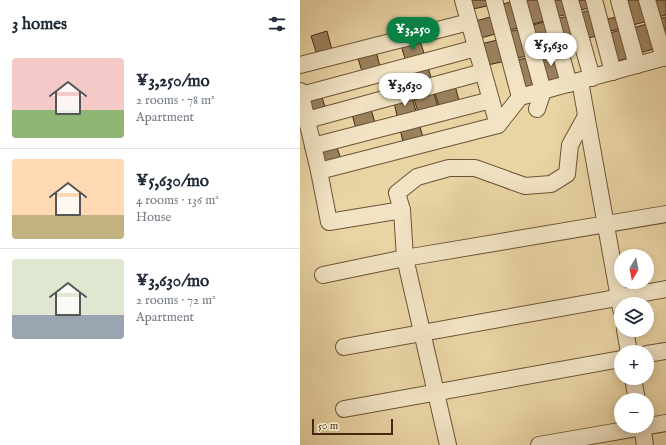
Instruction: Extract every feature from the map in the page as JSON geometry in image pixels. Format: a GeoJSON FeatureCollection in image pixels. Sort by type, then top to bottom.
{"type":"FeatureCollection","features":[{"type":"Feature","properties":{"kind":"street"},"geometry":{"type":"LineString","coordinates":[[463,0],[498,125]]}},
{"type":"Feature","properties":{"kind":"street"},"geometry":{"type":"LineString","coordinates":[[494,0],[520,98]]}},
{"type":"Feature","properties":{"kind":"street"},"geometry":{"type":"LineString","coordinates":[[518,0],[543,91],[537,109]]}},
{"type":"Feature","properties":{"kind":"street"},"geometry":{"type":"LineString","coordinates":[[546,0],[580,81]]}},
{"type":"Feature","properties":{"kind":"street"},"geometry":{"type":"LineString","coordinates":[[570,0],[580,81],[619,297]]}},
{"type":"Feature","properties":{"kind":"street"},"geometry":{"type":"LineString","coordinates":[[594,0],[613,72]]}},
{"type":"Feature","properties":{"kind":"street"},"geometry":{"type":"LineString","coordinates":[[619,0],[637,65]]}},
{"type":"Feature","properties":{"kind":"street"},"geometry":{"type":"LineString","coordinates":[[319,172],[498,125],[520,98],[665,58],[647,0]]}},
{"type":"Feature","properties":{"kind":"street"},"geometry":{"type":"LineString","coordinates":[[300,65],[469,22]]}},
{"type":"Feature","properties":{"kind":"street"},"geometry":{"type":"LineString","coordinates":[[402,210],[329,222],[319,172],[300,93],[476,48]]}},
{"type":"Feature","properties":{"kind":"street"},"geometry":{"type":"LineString","coordinates":[[307,120],[483,72]]}},
{"type":"Feature","properties":{"kind":"street"},"geometry":{"type":"LineString","coordinates":[[313,146],[491,100]]}},
{"type":"Feature","properties":{"kind":"street"},"geometry":{"type":"LineString","coordinates":[[448,445],[406,258],[402,210],[397,193],[417,177],[449,168],[476,168],[525,186],[551,184],[567,174],[570,144],[586,116]]}},
{"type":"Feature","properties":{"kind":"street"},"geometry":{"type":"LineString","coordinates":[[323,275],[406,258],[666,214]]}},
{"type":"Feature","properties":{"kind":"street"},"geometry":{"type":"LineString","coordinates":[[640,297],[666,289]]}},
{"type":"Feature","properties":{"kind":"street"},"geometry":{"type":"LineString","coordinates":[[344,347],[423,333],[614,304]]}},
{"type":"Feature","properties":{"kind":"street"},"geometry":{"type":"LineString","coordinates":[[654,353],[666,351]]}},
{"type":"Feature","properties":{"kind":"street"},"geometry":{"type":"LineString","coordinates":[[344,409],[614,360]]}},
{"type":"Feature","properties":{"kind":"street"},"geometry":{"type":"LineString","coordinates":[[654,424],[666,423]]}},
{"type":"Feature","properties":{"kind":"street"},"geometry":{"type":"LineString","coordinates":[[539,445],[614,431]]}},
{"type":"Feature","properties":{"kind":"street"},"geometry":{"type":"LineString","coordinates":[[643,433],[645,445]]}},
{"type":"Feature","properties":{"kind":"building"},"geometry":{"type":"Polygon","coordinates":[[[466,0],[490,0],[491,5],[469,10],[466,0]]]}},
{"type":"Feature","properties":{"kind":"building"},"geometry":{"type":"Polygon","coordinates":[[[522,0],[542,0],[547,20],[529,25],[522,0]]]}},
{"type":"Feature","properties":{"kind":"building"},"geometry":{"type":"Polygon","coordinates":[[[548,0],[567,0],[571,13],[553,18],[548,0]]]}},
{"type":"Feature","properties":{"kind":"building"},"geometry":{"type":"Polygon","coordinates":[[[573,0],[592,0],[594,7],[576,11],[573,0]]]}},
{"type":"Feature","properties":{"kind":"building"},"geometry":{"type":"Polygon","coordinates":[[[623,0],[642,0],[648,21],[629,26],[623,0]]]}},
{"type":"Feature","properties":{"kind":"building"},"geometry":{"type":"Polygon","coordinates":[[[648,0],[666,0],[666,15],[654,18],[648,0]]]}},
{"type":"Feature","properties":{"kind":"building"},"geometry":{"type":"Polygon","coordinates":[[[516,1],[523,27],[505,31],[498,5],[516,1]]]}},
{"type":"Feature","properties":{"kind":"building"},"geometry":{"type":"Polygon","coordinates":[[[594,9],[601,35],[584,39],[576,14],[594,9]]]}},
{"type":"Feature","properties":{"kind":"building"},"geometry":{"type":"Polygon","coordinates":[[[572,15],[579,41],[560,45],[553,20],[572,15]]]}},
{"type":"Feature","properties":{"kind":"building"},"geometry":{"type":"Polygon","coordinates":[[[494,16],[499,33],[477,39],[472,22],[494,16]]]}},
{"type":"Feature","properties":{"kind":"building"},"geometry":{"type":"Polygon","coordinates":[[[621,16],[624,28],[606,32],[603,20],[621,16]]]}},
{"type":"Feature","properties":{"kind":"building"},"geometry":{"type":"Polygon","coordinates":[[[666,17],[666,45],[655,20],[666,17]]]}},
{"type":"Feature","properties":{"kind":"building"},"geometry":{"type":"Polygon","coordinates":[[[548,21],[555,48],[537,53],[529,26],[548,21]]]}},
{"type":"Feature","properties":{"kind":"building"},"geometry":{"type":"Polygon","coordinates":[[[650,23],[657,48],[636,54],[630,29],[650,23]]]}},
{"type":"Feature","properties":{"kind":"building"},"geometry":{"type":"Polygon","coordinates":[[[524,28],[531,55],[513,59],[505,33],[524,28]]]}},
{"type":"Feature","properties":{"kind":"building"},"geometry":{"type":"Polygon","coordinates":[[[625,29],[633,57],[613,62],[606,34],[625,29]]]}},
{"type":"Feature","properties":{"kind":"building"},"geometry":{"type":"Polygon","coordinates":[[[327,31],[333,54],[318,58],[311,36],[327,31]]]}},
{"type":"Feature","properties":{"kind":"building"},"geometry":{"type":"Polygon","coordinates":[[[419,38],[426,59],[407,65],[400,42],[419,38]]]}},
{"type":"Feature","properties":{"kind":"building"},"geometry":{"type":"Polygon","coordinates":[[[501,39],[506,61],[483,66],[477,45],[501,39]]]}},
{"type":"Feature","properties":{"kind":"building"},"geometry":{"type":"Polygon","coordinates":[[[375,48],[381,70],[363,74],[356,53],[375,48]]]}},
{"type":"Feature","properties":{"kind":"building"},"geometry":{"type":"Polygon","coordinates":[[[556,51],[564,77],[545,82],[538,56],[556,51]]]}},
{"type":"Feature","properties":{"kind":"building"},"geometry":{"type":"Polygon","coordinates":[[[531,57],[539,83],[520,89],[513,61],[531,57]]]}},
{"type":"Feature","properties":{"kind":"building"},"geometry":{"type":"Polygon","coordinates":[[[427,64],[433,84],[417,87],[412,67],[427,64]]]}},
{"type":"Feature","properties":{"kind":"building"},"geometry":{"type":"Polygon","coordinates":[[[396,74],[401,92],[389,95],[384,77],[396,74]]]}},
{"type":"Feature","properties":{"kind":"building"},"geometry":{"type":"Polygon","coordinates":[[[454,82],[460,104],[440,109],[433,87],[454,82]]]}},
{"type":"Feature","properties":{"kind":"building"},"geometry":{"type":"Polygon","coordinates":[[[432,88],[439,110],[419,115],[412,93],[432,88]]]}},
{"type":"Feature","properties":{"kind":"building"},"geometry":{"type":"Polygon","coordinates":[[[320,91],[326,110],[308,115],[303,96],[320,91]]]}},
{"type":"Feature","properties":{"kind":"building"},"geometry":{"type":"Polygon","coordinates":[[[411,94],[417,115],[398,120],[393,98],[411,94]]]}},
{"type":"Feature","properties":{"kind":"building"},"geometry":{"type":"Polygon","coordinates":[[[370,106],[376,126],[357,132],[351,111],[370,106]]]}},
{"type":"Feature","properties":{"kind":"building"},"geometry":{"type":"Polygon","coordinates":[[[418,120],[424,141],[404,146],[399,125],[418,120]]]}},
{"type":"Feature","properties":{"kind":"building"},"geometry":{"type":"Polygon","coordinates":[[[335,141],[342,163],[322,169],[315,146],[335,141]]]}}]}
